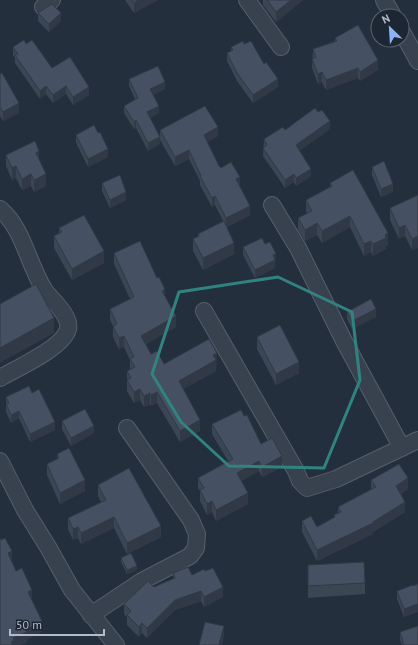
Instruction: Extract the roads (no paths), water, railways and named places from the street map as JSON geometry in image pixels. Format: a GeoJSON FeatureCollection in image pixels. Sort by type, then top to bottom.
{"type":"FeatureCollection","features":[{"type":"Feature","properties":{"kind":"street"},"geometry":{"type":"LineString","coordinates":[[246,0],[281,47]]}},
{"type":"Feature","properties":{"kind":"street"},"geometry":{"type":"LineString","coordinates":[[410,46],[418,61]]}},
{"type":"Feature","properties":{"kind":"street"},"geometry":{"type":"LineString","coordinates":[[272,205],[298,248],[344,341],[402,448]]}},
{"type":"Feature","properties":{"kind":"street"},"geometry":{"type":"LineString","coordinates":[[0,208],[7,215],[16,229],[45,290],[68,322],[68,329],[62,340],[53,347],[0,378]]}},
{"type":"Feature","properties":{"kind":"street"},"geometry":{"type":"LineString","coordinates":[[204,311],[300,481],[307,488],[336,479],[418,440]]}},
{"type":"Feature","properties":{"kind":"street"},"geometry":{"type":"LineString","coordinates":[[91,615],[142,581],[190,556],[196,548],[197,534],[191,520],[127,428]]}},
{"type":"Feature","properties":{"kind":"street"},"geometry":{"type":"LineString","coordinates":[[0,461],[24,510],[48,547],[72,590],[116,645]]}}]}
